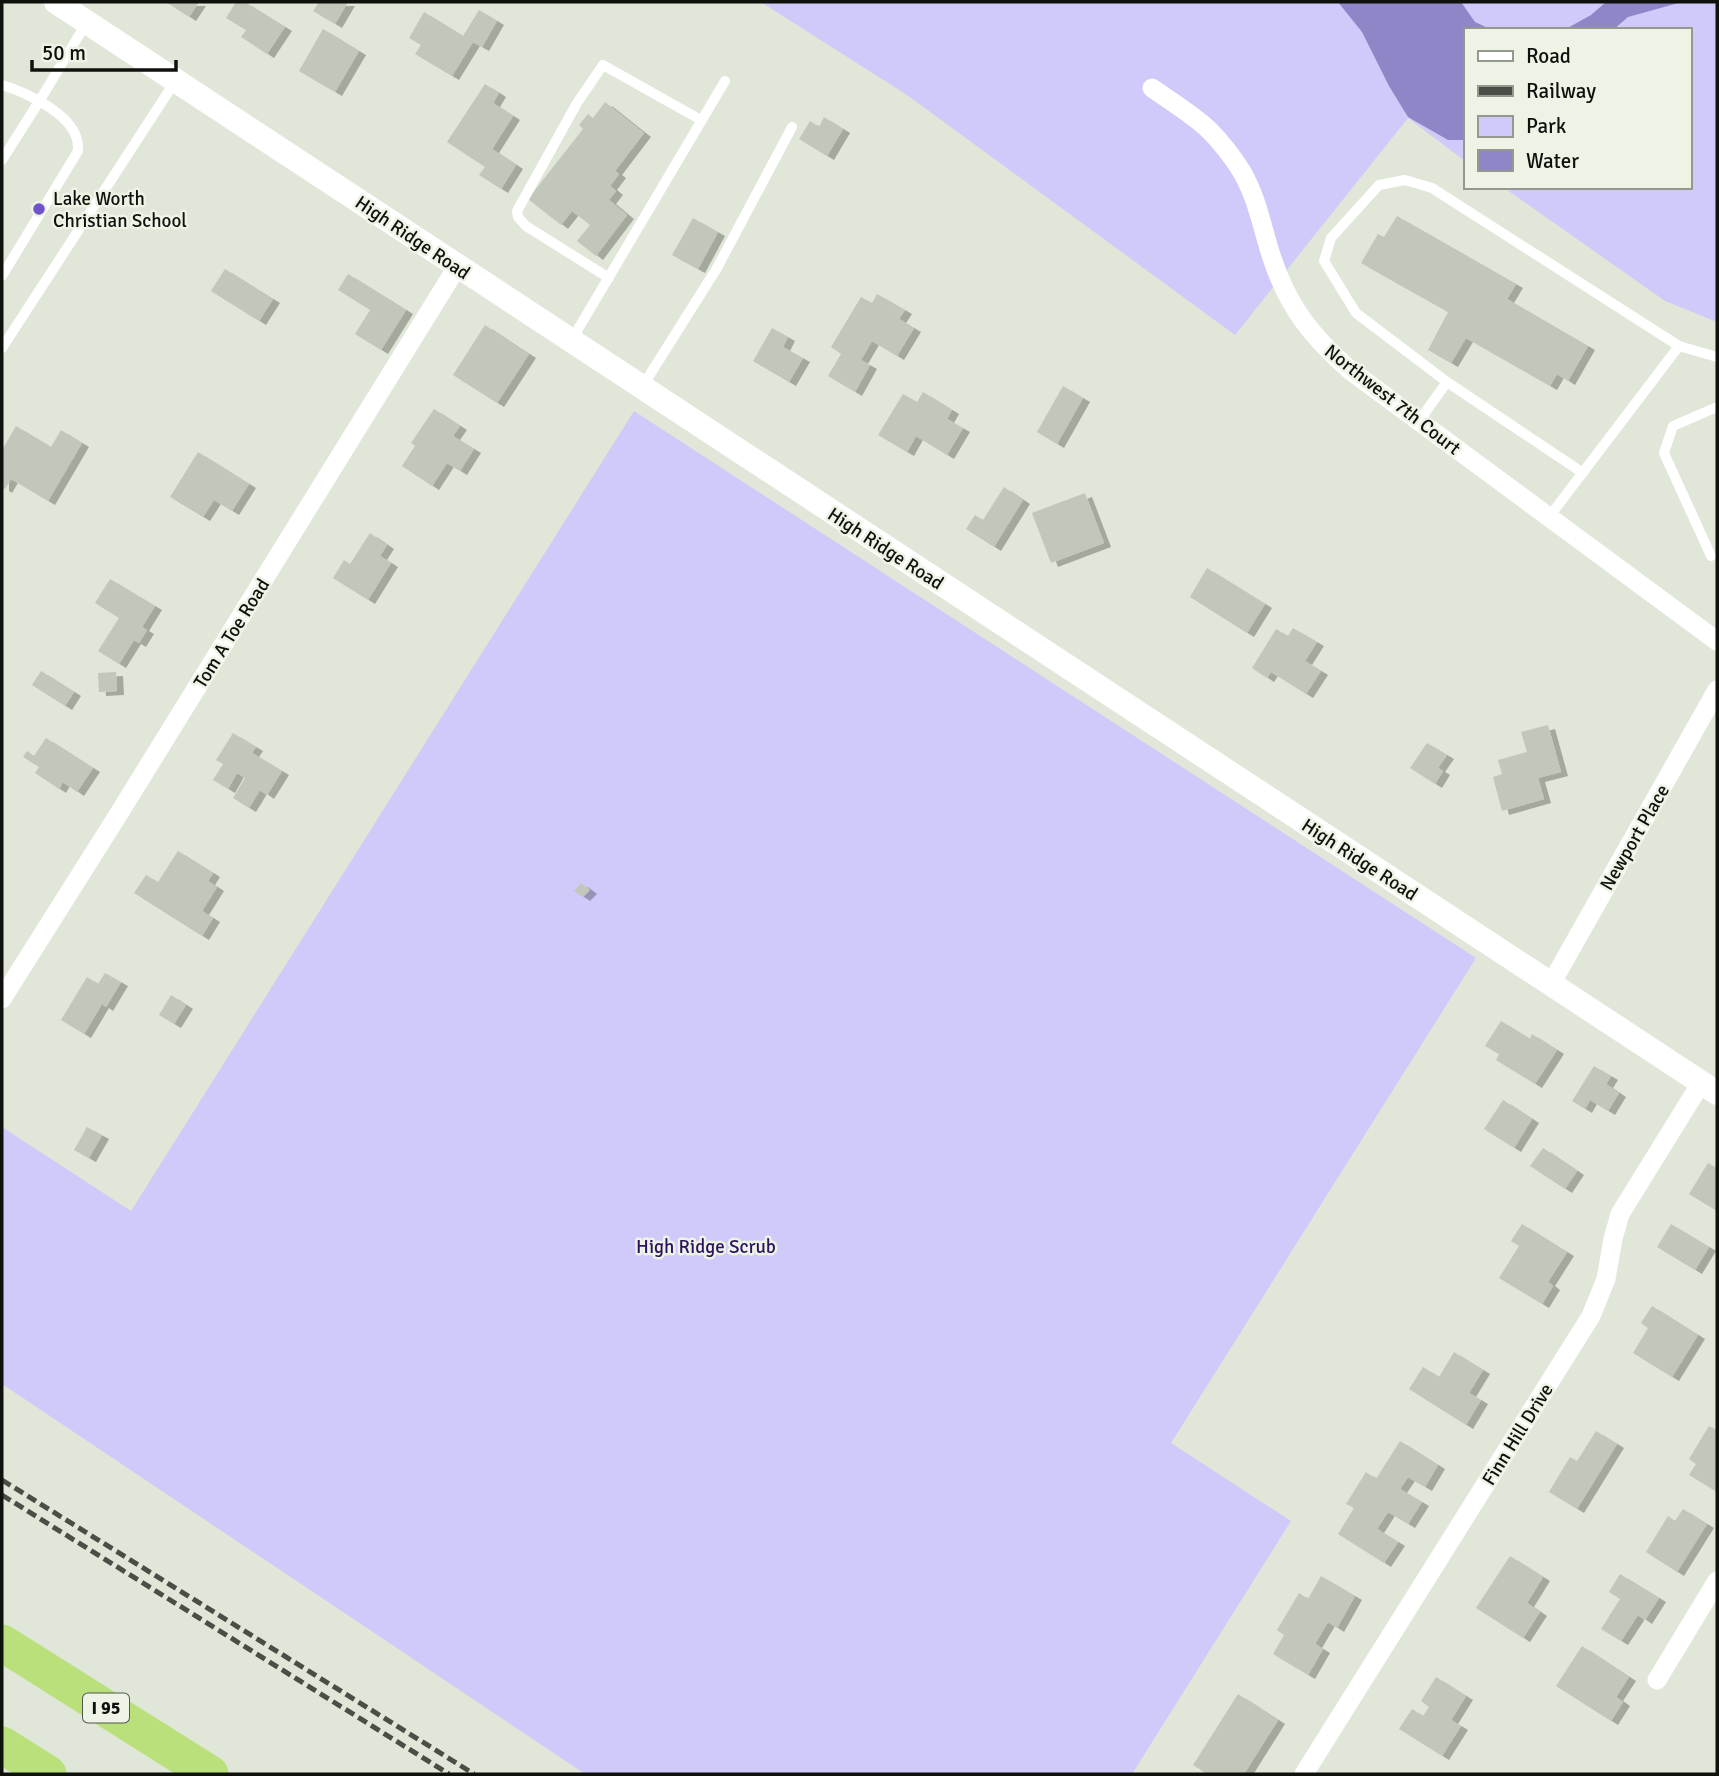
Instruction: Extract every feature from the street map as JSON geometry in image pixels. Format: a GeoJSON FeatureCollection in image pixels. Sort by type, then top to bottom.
{"type":"FeatureCollection","features":[{"type":"Feature","properties":{"kind":"highway","name":"I 95"},"geometry":{"type":"LineString","coordinates":[[2,1643],[210,1774]]}},
{"type":"Feature","properties":{"kind":"highway"},"geometry":{"type":"LineString","coordinates":[[2,1745],[48,1774]]}},
{"type":"Feature","properties":{"kind":"street","name":"High Ridge Road"},"geometry":{"type":"LineString","coordinates":[[56,2],[1709,1088]]}},
{"type":"Feature","properties":{"kind":"street","name":"Northwest 7th Court"},"geometry":{"type":"LineString","coordinates":[[1153,88],[1208,129],[1240,169],[1259,211],[1282,286],[1306,326],[1327,350],[1351,371],[1717,641]]}},
{"type":"Feature","properties":{"kind":"street","name":"Tom A Toe Road"},"geometry":{"type":"LineString","coordinates":[[2,999],[457,267]]}},
{"type":"Feature","properties":{"kind":"street","name":"Newport Place"},"geometry":{"type":"LineString","coordinates":[[1551,984],[1717,691]]}},
{"type":"Feature","properties":{"kind":"street","name":"Finn Hill Drive"},"geometry":{"type":"LineString","coordinates":[[1304,1774],[1591,1316],[1606,1279],[1612,1239],[1620,1213],[1709,1088]]}},
{"type":"Feature","properties":{"kind":"street"},"geometry":{"type":"LineString","coordinates":[[1657,1680],[1717,1581]]}},
{"type":"Feature","properties":{"kind":"lane"},"geometry":{"type":"LineString","coordinates":[[2,160],[87,22]]}},
{"type":"Feature","properties":{"kind":"lane"},"geometry":{"type":"LineString","coordinates":[[609,278],[526,226],[518,217],[517,211],[577,103],[603,65],[701,120]]}},
{"type":"Feature","properties":{"kind":"lane"},"geometry":{"type":"LineString","coordinates":[[2,348],[176,80]]}},
{"type":"Feature","properties":{"kind":"lane"},"geometry":{"type":"LineString","coordinates":[[571,341],[725,81]]}},
{"type":"Feature","properties":{"kind":"lane"},"geometry":{"type":"LineString","coordinates":[[2,86],[40,100],[68,125],[77,138],[78,151],[2,276]]}},
{"type":"Feature","properties":{"kind":"lane"},"geometry":{"type":"LineString","coordinates":[[642,388],[718,268],[792,127]]}},
{"type":"Feature","properties":{"kind":"lane"},"geometry":{"type":"LineString","coordinates":[[1583,473],[1447,382],[1356,313],[1324,261],[1331,238],[1379,185],[1405,180],[1432,188],[1679,346],[1717,357]]}},
{"type":"Feature","properties":{"kind":"lane"},"geometry":{"type":"LineString","coordinates":[[1549,517],[1679,346]]}},
{"type":"Feature","properties":{"kind":"lane"},"geometry":{"type":"LineString","coordinates":[[1419,421],[1447,382]]}},
{"type":"Feature","properties":{"kind":"lane"},"geometry":{"type":"LineString","coordinates":[[1711,556],[1664,453],[1673,426],[1717,407]]}},
{"type":"Feature","properties":{"kind":"green space"},"geometry":{"type":"Polygon","coordinates":[[[761,2],[1717,2],[1717,322],[1665,301],[1506,189],[1691,189],[1691,28],[1464,28],[1464,160],[1408,118],[1235,335],[907,95],[761,2]]]}},
{"type":"Feature","properties":{"kind":"green space","name":"High Ridge Scrub"},"geometry":{"type":"Polygon","coordinates":[[[634,411],[1476,958],[1171,1443],[1291,1521],[1132,1774],[585,1774],[2,1384],[2,1127],[131,1211],[634,411]]]}},
{"type":"Feature","properties":{"kind":"water"},"geometry":{"type":"Polygon","coordinates":[[[1338,2],[1461,2],[1475,22],[1488,28],[1464,28],[1464,140],[1448,140],[1408,117],[1362,32],[1338,2]]]}},
{"type":"Feature","properties":{"kind":"water"},"geometry":{"type":"Polygon","coordinates":[[[1606,2],[1682,2],[1628,17],[1615,28],[1568,28],[1591,15],[1606,2]]]}},
{"type":"Feature","properties":{"kind":"building"},"geometry":{"type":"Polygon","coordinates":[[[166,2],[199,2],[189,17],[166,2]]]}},
{"type":"Feature","properties":{"kind":"building"},"geometry":{"type":"Polygon","coordinates":[[[236,2],[245,2],[285,27],[267,54],[241,37],[246,30],[226,18],[236,2]]]}},
{"type":"Feature","properties":{"kind":"building"},"geometry":{"type":"Polygon","coordinates":[[[319,2],[348,2],[335,24],[313,11],[319,2]]]}},
{"type":"Feature","properties":{"kind":"building"},"geometry":{"type":"Polygon","coordinates":[[[479,10],[497,21],[482,47],[473,42],[452,76],[415,54],[421,45],[409,38],[424,12],[463,36],[479,10]]]}},
{"type":"Feature","properties":{"kind":"building"},"geometry":{"type":"Polygon","coordinates":[[[323,29],[359,51],[335,92],[299,71],[323,29]]]}},
{"type":"Feature","properties":{"kind":"building"},"geometry":{"type":"Polygon","coordinates":[[[485,84],[499,93],[493,103],[513,116],[492,149],[516,165],[501,189],[479,175],[485,167],[447,142],[485,84]]]}},
{"type":"Feature","properties":{"kind":"building"},"geometry":{"type":"Polygon","coordinates":[[[605,102],[644,133],[615,171],[619,174],[610,186],[616,191],[609,200],[627,215],[596,256],[577,241],[590,225],[572,211],[561,225],[528,199],[583,129],[579,125],[588,114],[593,118],[605,102]]]}},
{"type":"Feature","properties":{"kind":"building"},"geometry":{"type":"Polygon","coordinates":[[[824,117],[843,129],[827,156],[799,139],[810,121],[819,127],[824,117]]]}},
{"type":"Feature","properties":{"kind":"building"},"geometry":{"type":"Polygon","coordinates":[[[1397,216],[1516,284],[1507,299],[1588,346],[1568,381],[1557,374],[1550,386],[1466,338],[1451,363],[1428,350],[1448,312],[1361,263],[1378,234],[1384,237],[1397,216]]]}},
{"type":"Feature","properties":{"kind":"building"},"geometry":{"type":"Polygon","coordinates":[[[693,218],[718,232],[698,269],[672,255],[693,218]]]}},
{"type":"Feature","properties":{"kind":"building"},"geometry":{"type":"Polygon","coordinates":[[[225,269],[273,299],[259,321],[211,291],[225,269]]]}},
{"type":"Feature","properties":{"kind":"building"},"geometry":{"type":"Polygon","coordinates":[[[348,274],[406,310],[381,350],[355,334],[370,310],[338,290],[348,274]]]}},
{"type":"Feature","properties":{"kind":"building"},"geometry":{"type":"Polygon","coordinates":[[[877,294],[905,310],[899,319],[914,328],[897,356],[872,341],[861,360],[870,365],[855,392],[828,376],[841,354],[831,347],[861,297],[872,303],[877,294]]]}},
{"type":"Feature","properties":{"kind":"building"},"geometry":{"type":"Polygon","coordinates":[[[485,325],[529,354],[497,403],[453,375],[485,325]]]}},
{"type":"Feature","properties":{"kind":"building"},"geometry":{"type":"Polygon","coordinates":[[[772,328],[788,337],[783,347],[803,358],[789,382],[753,361],[772,328]]]}},
{"type":"Feature","properties":{"kind":"building"},"geometry":{"type":"Polygon","coordinates":[[[1063,386],[1083,398],[1057,444],[1037,432],[1063,386]]]}},
{"type":"Feature","properties":{"kind":"building"},"geometry":{"type":"Polygon","coordinates":[[[923,392],[952,410],[947,419],[963,428],[947,455],[916,436],[907,452],[878,435],[903,394],[917,402],[923,392]]]}},
{"type":"Feature","properties":{"kind":"building"},"geometry":{"type":"Polygon","coordinates":[[[434,409],[460,426],[453,436],[474,449],[460,471],[447,463],[432,486],[402,466],[415,446],[411,443],[434,409]]]}},
{"type":"Feature","properties":{"kind":"building"},"geometry":{"type":"Polygon","coordinates":[[[16,426],[51,447],[61,430],[82,443],[48,501],[11,479],[5,489],[2,487],[2,450],[16,426]]]}},
{"type":"Feature","properties":{"kind":"building"},"geometry":{"type":"Polygon","coordinates":[[[198,452],[249,484],[232,511],[214,500],[203,517],[170,497],[198,452]]]}},
{"type":"Feature","properties":{"kind":"building"},"geometry":{"type":"Polygon","coordinates":[[[1004,487],[1023,500],[994,547],[966,529],[975,515],[983,520],[1004,487]]]}},
{"type":"Feature","properties":{"kind":"building"},"geometry":{"type":"Polygon","coordinates":[[[1085,493],[1104,543],[1051,563],[1032,513],[1085,493]]]}},
{"type":"Feature","properties":{"kind":"building"},"geometry":{"type":"Polygon","coordinates":[[[370,533],[387,545],[380,556],[391,563],[368,600],[333,578],[344,560],[350,564],[370,533]]]}},
{"type":"Feature","properties":{"kind":"building"},"geometry":{"type":"Polygon","coordinates":[[[1207,568],[1265,604],[1247,633],[1190,597],[1207,568]]]}},
{"type":"Feature","properties":{"kind":"building"},"geometry":{"type":"Polygon","coordinates":[[[110,579],[155,606],[142,627],[147,630],[139,643],[134,640],[119,664],[98,651],[119,618],[95,603],[110,579]]]}},
{"type":"Feature","properties":{"kind":"building"},"geometry":{"type":"Polygon","coordinates":[[[1293,628],[1317,642],[1305,661],[1321,671],[1306,694],[1271,672],[1267,678],[1252,668],[1276,629],[1288,636],[1293,628]]]}},
{"type":"Feature","properties":{"kind":"building"},"geometry":{"type":"Polygon","coordinates":[[[41,671],[74,692],[65,706],[32,685],[41,671]]]}},
{"type":"Feature","properties":{"kind":"building"},"geometry":{"type":"Polygon","coordinates":[[[116,672],[117,691],[99,692],[98,673],[116,672]]]}},
{"type":"Feature","properties":{"kind":"building"},"geometry":{"type":"Polygon","coordinates":[[[1548,725],[1561,772],[1538,778],[1544,799],[1502,811],[1493,777],[1502,774],[1498,760],[1527,752],[1521,732],[1548,725]]]}},
{"type":"Feature","properties":{"kind":"building"},"geometry":{"type":"Polygon","coordinates":[[[233,733],[256,747],[252,753],[282,771],[267,795],[260,790],[249,808],[233,798],[245,778],[237,773],[228,789],[213,780],[223,764],[216,760],[233,733]]]}},
{"type":"Feature","properties":{"kind":"building"},"geometry":{"type":"Polygon","coordinates":[[[46,738],[93,768],[77,792],[63,782],[59,789],[35,773],[39,767],[23,757],[27,751],[34,756],[46,738]]]}},
{"type":"Feature","properties":{"kind":"building"},"geometry":{"type":"Polygon","coordinates":[[[1427,743],[1447,755],[1438,768],[1443,771],[1435,784],[1410,768],[1427,743]]]}},
{"type":"Feature","properties":{"kind":"building"},"geometry":{"type":"Polygon","coordinates":[[[178,851],[213,873],[208,881],[217,887],[202,911],[213,918],[202,936],[134,893],[146,875],[158,882],[178,851]]]}},
{"type":"Feature","properties":{"kind":"building"},"geometry":{"type":"Polygon","coordinates":[[[581,883],[590,890],[583,897],[574,891],[581,883]]]}},
{"type":"Feature","properties":{"kind":"building"},"geometry":{"type":"Polygon","coordinates":[[[105,973],[121,982],[106,1007],[102,1004],[84,1034],[61,1020],[87,977],[98,984],[105,973]]]}},
{"type":"Feature","properties":{"kind":"building"},"geometry":{"type":"Polygon","coordinates":[[[171,995],[186,1005],[174,1024],[159,1015],[171,995]]]}},
{"type":"Feature","properties":{"kind":"building"},"geometry":{"type":"Polygon","coordinates":[[[1501,1021],[1530,1039],[1532,1034],[1557,1050],[1535,1084],[1496,1060],[1499,1054],[1485,1046],[1501,1021]]]}},
{"type":"Feature","properties":{"kind":"building"},"geometry":{"type":"Polygon","coordinates":[[[1594,1066],[1611,1076],[1606,1084],[1619,1093],[1608,1111],[1590,1100],[1585,1109],[1572,1101],[1594,1066]]]}},
{"type":"Feature","properties":{"kind":"building"},"geometry":{"type":"Polygon","coordinates":[[[1503,1100],[1532,1119],[1514,1148],[1484,1129],[1503,1100]]]}},
{"type":"Feature","properties":{"kind":"building"},"geometry":{"type":"Polygon","coordinates":[[[87,1127],[102,1135],[89,1158],[74,1150],[87,1127]]]}},
{"type":"Feature","properties":{"kind":"building"},"geometry":{"type":"Polygon","coordinates":[[[1543,1148],[1577,1171],[1565,1189],[1530,1166],[1543,1148]]]}},
{"type":"Feature","properties":{"kind":"building"},"geometry":{"type":"Polygon","coordinates":[[[1708,1163],[1717,1168],[1717,1211],[1689,1194],[1708,1163]]]}},
{"type":"Feature","properties":{"kind":"building"},"geometry":{"type":"Polygon","coordinates":[[[1522,1224],[1567,1252],[1548,1282],[1553,1286],[1542,1304],[1499,1278],[1519,1246],[1511,1241],[1522,1224]]]}},
{"type":"Feature","properties":{"kind":"building"},"geometry":{"type":"Polygon","coordinates":[[[1671,1224],[1709,1247],[1695,1270],[1657,1247],[1671,1224]]]}},
{"type":"Feature","properties":{"kind":"building"},"geometry":{"type":"Polygon","coordinates":[[[1652,1306],[1698,1335],[1672,1377],[1633,1353],[1648,1328],[1641,1323],[1652,1306]]]}},
{"type":"Feature","properties":{"kind":"building"},"geometry":{"type":"Polygon","coordinates":[[[1454,1352],[1483,1370],[1469,1393],[1481,1400],[1466,1425],[1409,1389],[1423,1367],[1439,1377],[1454,1352]]]}},
{"type":"Feature","properties":{"kind":"building"},"geometry":{"type":"Polygon","coordinates":[[[1709,1426],[1717,1430],[1717,1492],[1689,1475],[1696,1464],[1689,1459],[1709,1426]]]}},
{"type":"Feature","properties":{"kind":"building"},"geometry":{"type":"Polygon","coordinates":[[[1596,1431],[1617,1444],[1577,1509],[1549,1492],[1570,1457],[1577,1461],[1596,1431]]]}},
{"type":"Feature","properties":{"kind":"building"},"geometry":{"type":"Polygon","coordinates":[[[1400,1441],[1438,1465],[1425,1487],[1408,1477],[1400,1489],[1422,1502],[1408,1524],[1388,1512],[1377,1529],[1398,1542],[1384,1563],[1338,1534],[1354,1508],[1346,1504],[1366,1472],[1376,1479],[1400,1441]]]}},
{"type":"Feature","properties":{"kind":"building"},"geometry":{"type":"Polygon","coordinates":[[[1683,1509],[1707,1524],[1677,1572],[1646,1552],[1668,1516],[1675,1521],[1683,1509]]]}},
{"type":"Feature","properties":{"kind":"building"},"geometry":{"type":"Polygon","coordinates":[[[1510,1556],[1543,1577],[1527,1603],[1540,1612],[1523,1638],[1476,1608],[1510,1556]]]}},
{"type":"Feature","properties":{"kind":"building"},"geometry":{"type":"Polygon","coordinates":[[[1620,1574],[1659,1598],[1645,1620],[1638,1615],[1621,1641],[1601,1629],[1620,1599],[1609,1592],[1620,1574]]]}},
{"type":"Feature","properties":{"kind":"building"},"geometry":{"type":"Polygon","coordinates":[[[1321,1576],[1355,1596],[1337,1628],[1328,1622],[1315,1644],[1323,1649],[1308,1675],[1273,1654],[1284,1635],[1277,1630],[1299,1593],[1308,1599],[1321,1576]]]}},
{"type":"Feature","properties":{"kind":"building"},"geometry":{"type":"Polygon","coordinates":[[[1582,1646],[1629,1677],[1616,1697],[1623,1702],[1611,1721],[1556,1686],[1582,1646]]]}},
{"type":"Feature","properties":{"kind":"building"},"geometry":{"type":"Polygon","coordinates":[[[1436,1677],[1466,1696],[1451,1720],[1461,1726],[1442,1756],[1399,1729],[1412,1709],[1423,1716],[1429,1707],[1421,1701],[1436,1677]]]}},
{"type":"Feature","properties":{"kind":"building"},"geometry":{"type":"Polygon","coordinates":[[[1238,1694],[1278,1720],[1244,1774],[1207,1774],[1193,1765],[1238,1694]]]}},
{"type":"Feature","properties":{"kind":"railway"},"geometry":{"type":"LineString","coordinates":[[2,1480],[474,1774]]}},
{"type":"Feature","properties":{"kind":"railway"},"geometry":{"type":"LineString","coordinates":[[2,1495],[449,1774]]}},
{"type":"Feature","properties":{"kind":"place","name":"Lake Worth Christian School"},"geometry":{"type":"Point","coordinates":[39,209]}}]}
